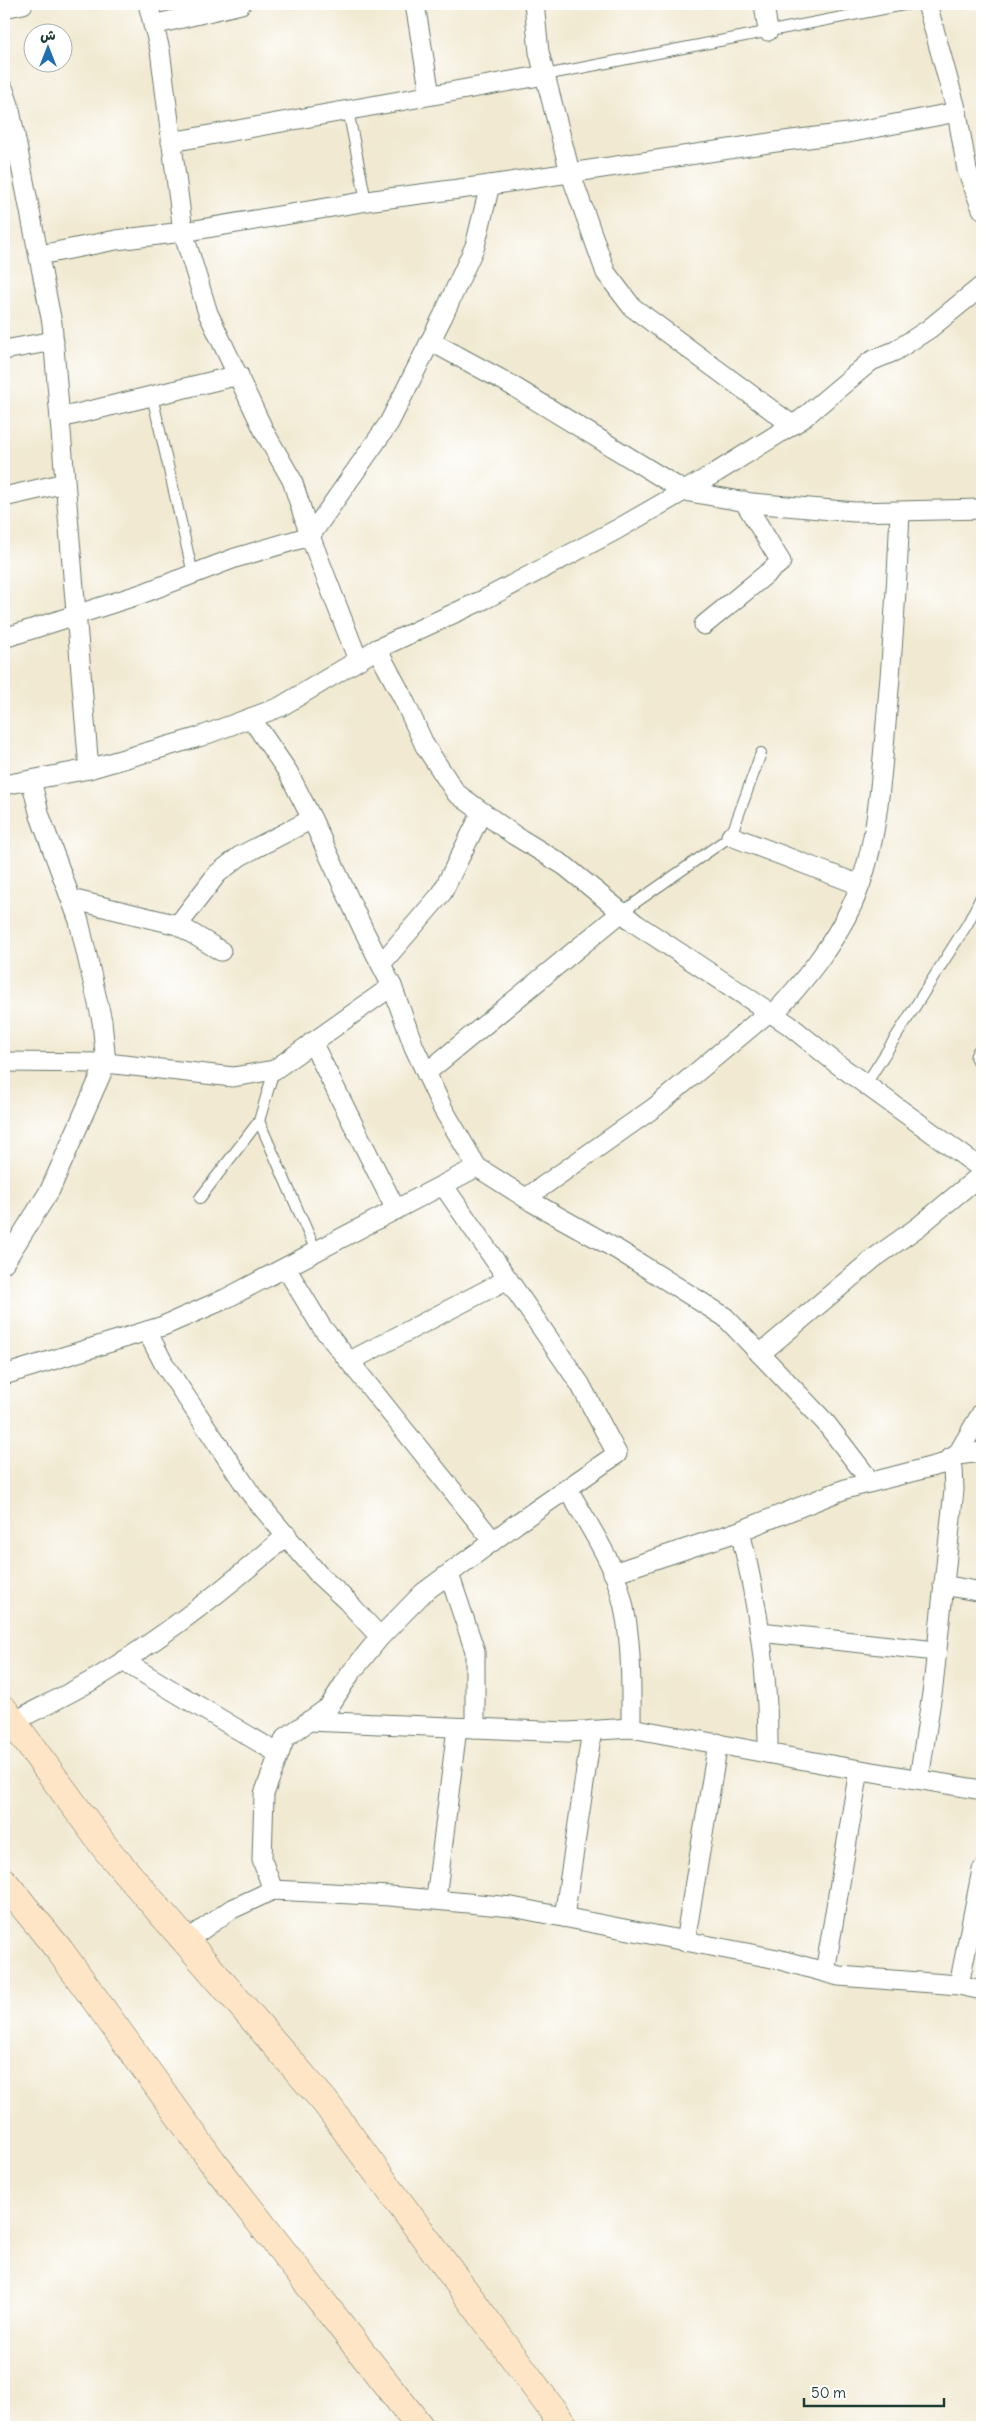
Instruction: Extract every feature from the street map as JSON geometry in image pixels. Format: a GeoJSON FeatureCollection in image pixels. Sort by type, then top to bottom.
{"type":"FeatureCollection","features":[{"type":"Feature","properties":{"kind":"main road"},"geometry":{"type":"LineString","coordinates":[[9,1716],[107,1850],[325,2102],[564,2427]]}},
{"type":"Feature","properties":{"kind":"main road"},"geometry":{"type":"LineString","coordinates":[[4,1882],[60,1951],[212,2160],[420,2427]]}},
{"type":"Feature","properties":{"kind":"street"},"geometry":{"type":"LineString","coordinates":[[4,8],[23,4]]}},
{"type":"Feature","properties":{"kind":"street"},"geometry":{"type":"LineString","coordinates":[[148,4],[160,50],[183,232],[208,313],[265,433],[292,480],[310,536],[358,660]]}},
{"type":"Feature","properties":{"kind":"street"},"geometry":{"type":"LineString","coordinates":[[153,25],[241,4]]}},
{"type":"Feature","properties":{"kind":"street"},"geometry":{"type":"LineString","coordinates":[[415,4],[430,96]]}},
{"type":"Feature","properties":{"kind":"street"},"geometry":{"type":"LineString","coordinates":[[534,4],[539,52],[570,172],[606,273],[632,307],[792,425]]}},
{"type":"Feature","properties":{"kind":"street"},"geometry":{"type":"LineString","coordinates":[[764,4],[768,32]]}},
{"type":"Feature","properties":{"kind":"street"},"geometry":{"type":"LineString","coordinates":[[927,4],[957,112],[967,170],[982,209]]}},
{"type":"Feature","properties":{"kind":"street"},"geometry":{"type":"LineString","coordinates":[[171,142],[545,75]]}},
{"type":"Feature","properties":{"kind":"street"},"geometry":{"type":"LineString","coordinates":[[4,90],[9,105],[40,255],[54,341],[89,769]]}},
{"type":"Feature","properties":{"kind":"street"},"geometry":{"type":"LineString","coordinates":[[40,255],[116,240],[183,232],[366,201],[848,133],[957,112]]}},
{"type":"Feature","properties":{"kind":"street"},"geometry":{"type":"LineString","coordinates":[[4,638],[141,594],[235,558],[310,536],[389,423],[474,246],[490,185]]}},
{"type":"Feature","properties":{"kind":"street"},"geometry":{"type":"LineString","coordinates":[[4,785],[89,769],[199,738],[280,706],[377,649],[485,599],[616,530],[684,491],[792,425],[871,361],[895,351],[928,329],[982,286]]}},
{"type":"Feature","properties":{"kind":"street"},"geometry":{"type":"LineString","coordinates":[[4,350],[54,341]]}},
{"type":"Feature","properties":{"kind":"street"},"geometry":{"type":"LineString","coordinates":[[430,341],[553,410],[684,491],[744,501],[855,512],[982,509]]}},
{"type":"Feature","properties":{"kind":"street"},"geometry":{"type":"LineString","coordinates":[[60,418],[239,375]]}},
{"type":"Feature","properties":{"kind":"street"},"geometry":{"type":"LineString","coordinates":[[4,498],[65,483]]}},
{"type":"Feature","properties":{"kind":"street"},"geometry":{"type":"LineString","coordinates":[[704,625],[781,562],[744,501]]}},
{"type":"Feature","properties":{"kind":"street"},"geometry":{"type":"LineString","coordinates":[[526,1198],[662,1101],[771,1014],[825,952],[852,905],[860,885],[878,804],[897,588],[900,512]]}},
{"type":"Feature","properties":{"kind":"street"},"geometry":{"type":"LineString","coordinates":[[377,649],[403,698],[424,746],[456,793],[514,835],[565,866],[622,912],[771,1014],[982,1169]]}},
{"type":"Feature","properties":{"kind":"street"},"geometry":{"type":"LineString","coordinates":[[252,718],[288,772],[312,819],[392,986],[414,1047],[443,1109],[477,1167],[526,1198],[618,1250],[725,1317],[825,1422],[871,1482]]}},
{"type":"Feature","properties":{"kind":"street"},"geometry":{"type":"LineString","coordinates":[[4,1263],[50,1190],[106,1063],[102,1021],[79,921],[40,816],[31,780]]}},
{"type":"Feature","properties":{"kind":"street"},"geometry":{"type":"LineString","coordinates":[[380,964],[442,893],[482,812]]}},
{"type":"Feature","properties":{"kind":"street"},"geometry":{"type":"LineString","coordinates":[[178,926],[217,874],[240,856],[312,819]]}},
{"type":"Feature","properties":{"kind":"street"},"geometry":{"type":"LineString","coordinates":[[731,836],[860,885]]}},
{"type":"Feature","properties":{"kind":"street"},"geometry":{"type":"LineString","coordinates":[[71,899],[178,926],[220,951]]}},
{"type":"Feature","properties":{"kind":"street"},"geometry":{"type":"LineString","coordinates":[[426,1073],[622,912]]}},
{"type":"Feature","properties":{"kind":"street"},"geometry":{"type":"LineString","coordinates":[[4,1062],[106,1063],[233,1077],[274,1070],[392,986]]}},
{"type":"Feature","properties":{"kind":"street"},"geometry":{"type":"LineString","coordinates":[[312,1042],[396,1210]]}},
{"type":"Feature","properties":{"kind":"street"},"geometry":{"type":"LineString","coordinates":[[4,1375],[147,1331],[225,1299],[477,1167]]}},
{"type":"Feature","properties":{"kind":"street"},"geometry":{"type":"LineString","coordinates":[[760,1354],[873,1260],[918,1227],[982,1174]]}},
{"type":"Feature","properties":{"kind":"street"},"geometry":{"type":"LineString","coordinates":[[274,1890],[262,1860],[264,1794],[285,1738],[329,1707],[350,1674],[380,1637],[423,1593],[493,1541],[617,1454],[580,1384],[443,1185]]}},
{"type":"Feature","properties":{"kind":"street"},"geometry":{"type":"LineString","coordinates":[[286,1268],[322,1326],[493,1541]]}},
{"type":"Feature","properties":{"kind":"street"},"geometry":{"type":"LineString","coordinates":[[350,1362],[508,1279]]}},
{"type":"Feature","properties":{"kind":"street"},"geometry":{"type":"LineString","coordinates":[[147,1331],[164,1364],[251,1494],[319,1575],[347,1601],[380,1637]]}},
{"type":"Feature","properties":{"kind":"street"},"geometry":{"type":"LineString","coordinates":[[919,1779],[934,1687],[954,1478],[949,1460],[982,1412]]}},
{"type":"Feature","properties":{"kind":"street"},"geometry":{"type":"LineString","coordinates":[[614,1573],[740,1531],[845,1489],[982,1452]]}},
{"type":"Feature","properties":{"kind":"street"},"geometry":{"type":"LineString","coordinates":[[568,1489],[614,1573],[630,1641],[631,1728]]}},
{"type":"Feature","properties":{"kind":"street"},"geometry":{"type":"LineString","coordinates":[[740,1531],[752,1579],[760,1632],[768,1723],[768,1753]]}},
{"type":"Feature","properties":{"kind":"street"},"geometry":{"type":"LineString","coordinates":[[9,1716],[123,1661],[224,1590],[287,1535]]}},
{"type":"Feature","properties":{"kind":"street"},"geometry":{"type":"LineString","coordinates":[[436,1899],[466,1728],[474,1651],[449,1574]]}},
{"type":"Feature","properties":{"kind":"street"},"geometry":{"type":"LineString","coordinates":[[943,1585],[982,1592]]}},
{"type":"Feature","properties":{"kind":"street"},"geometry":{"type":"LineString","coordinates":[[760,1632],[936,1651]]}},
{"type":"Feature","properties":{"kind":"street"},"geometry":{"type":"LineString","coordinates":[[123,1661],[279,1754]]}},
{"type":"Feature","properties":{"kind":"street"},"geometry":{"type":"LineString","coordinates":[[308,1721],[568,1732],[631,1728],[672,1737],[718,1743],[859,1770],[982,1790]]}},
{"type":"Feature","properties":{"kind":"street"},"geometry":{"type":"LineString","coordinates":[[564,1918],[592,1730]]}},
{"type":"Feature","properties":{"kind":"street"},"geometry":{"type":"LineString","coordinates":[[685,1942],[718,1743]]}},
{"type":"Feature","properties":{"kind":"street"},"geometry":{"type":"LineString","coordinates":[[825,1972],[859,1770]]}},
{"type":"Feature","properties":{"kind":"street"},"geometry":{"type":"LineString","coordinates":[[960,1985],[982,1870]]}},
{"type":"Feature","properties":{"kind":"street"},"geometry":{"type":"LineString","coordinates":[[186,1941],[230,1910],[274,1890],[436,1899],[512,1907],[778,1959],[839,1976],[960,1985],[982,1990]]}},
{"type":"Feature","properties":{"kind":"lane"},"geometry":{"type":"LineString","coordinates":[[545,75],[909,4]]}},
{"type":"Feature","properties":{"kind":"lane"},"geometry":{"type":"LineString","coordinates":[[348,110],[366,201]]}},
{"type":"Feature","properties":{"kind":"lane"},"geometry":{"type":"LineString","coordinates":[[152,396],[193,574]]}},
{"type":"Feature","properties":{"kind":"lane"},"geometry":{"type":"LineString","coordinates":[[622,912],[731,836],[761,753]]}},
{"type":"Feature","properties":{"kind":"lane"},"geometry":{"type":"LineString","coordinates":[[866,1084],[968,923],[982,895]]}},
{"type":"Feature","properties":{"kind":"lane"},"geometry":{"type":"LineString","coordinates":[[200,1198],[259,1121],[274,1070]]}},
{"type":"Feature","properties":{"kind":"lane"},"geometry":{"type":"LineString","coordinates":[[259,1121],[316,1251]]}}]}
